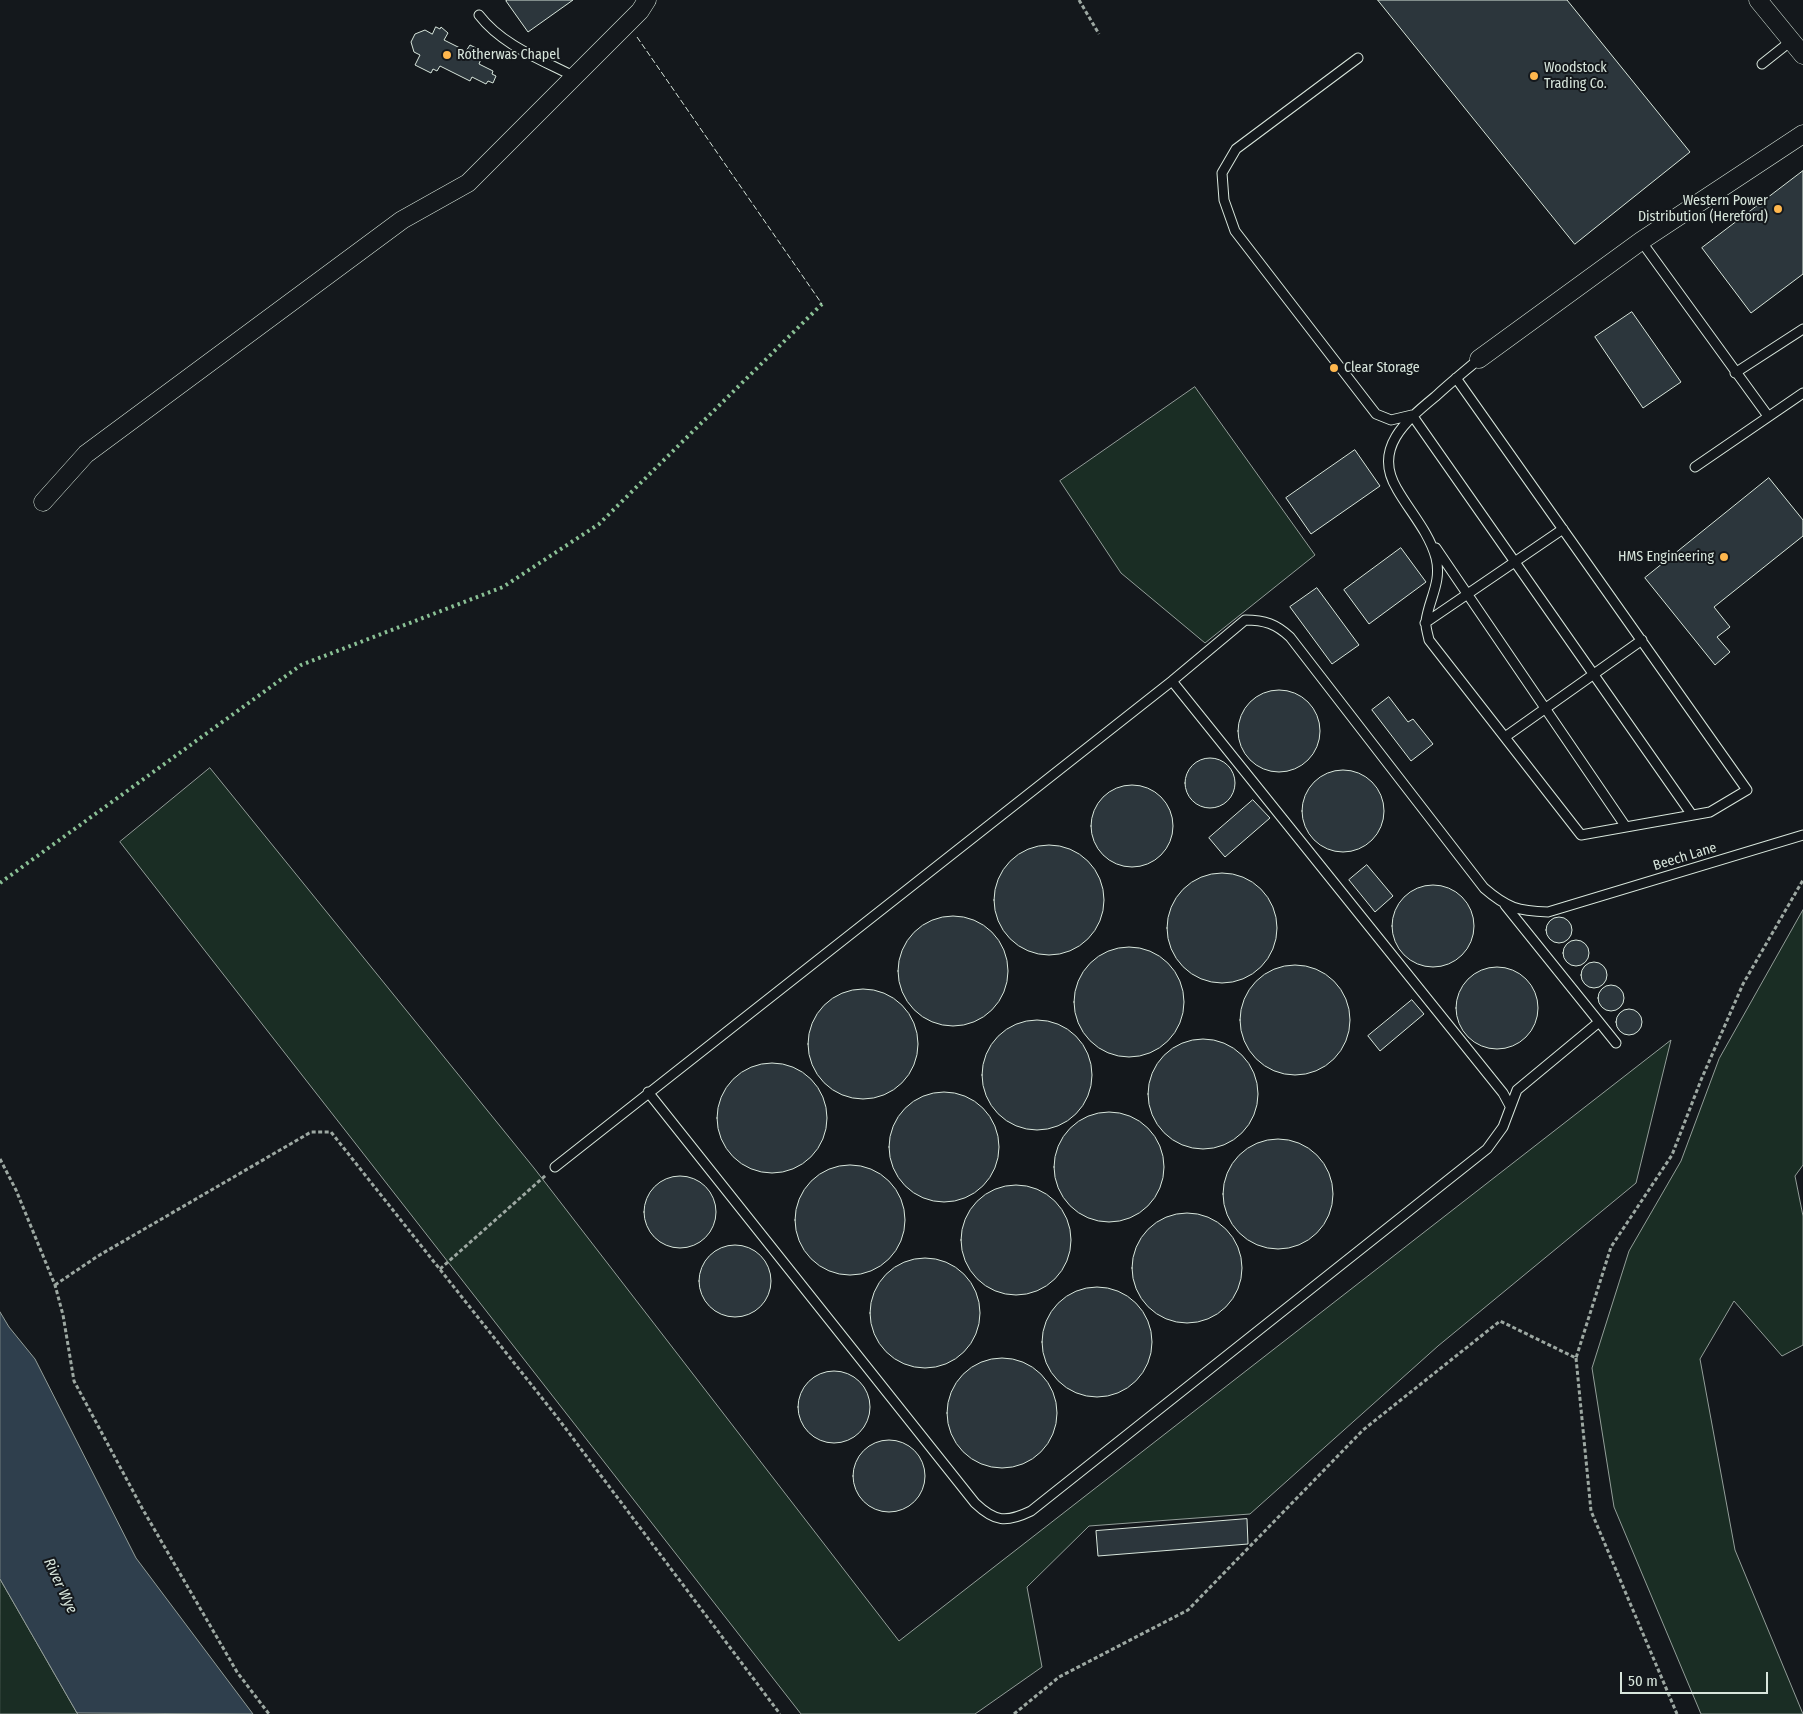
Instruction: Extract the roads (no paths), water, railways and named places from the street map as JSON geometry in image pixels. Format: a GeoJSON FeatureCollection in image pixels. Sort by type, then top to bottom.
{"type":"FeatureCollection","features":[{"type":"Feature","properties":{"kind":"street"},"geometry":{"type":"LineString","coordinates":[[43,502],[86,454],[402,220],[468,182],[640,11],[647,0]]}},
{"type":"Feature","properties":{"kind":"street"},"geometry":{"type":"LineString","coordinates":[[1758,0],[1803,55]]}},
{"type":"Feature","properties":{"kind":"street"},"geometry":{"type":"LineString","coordinates":[[1479,359],[1641,241],[1803,134]]}},
{"type":"Feature","properties":{"kind":"lane"},"geometry":{"type":"LineString","coordinates":[[479,15],[488,26],[517,48],[573,76]]}},
{"type":"Feature","properties":{"kind":"lane"},"geometry":{"type":"LineString","coordinates":[[1762,64],[1791,40]]}},
{"type":"Feature","properties":{"kind":"lane"},"geometry":{"type":"LineString","coordinates":[[1358,58],[1236,149],[1222,173],[1224,200],[1235,231],[1376,414],[1391,420],[1412,415]]}},
{"type":"Feature","properties":{"kind":"lane"},"geometry":{"type":"LineString","coordinates":[[1641,241],[1768,416]]}},
{"type":"Feature","properties":{"kind":"lane"},"geometry":{"type":"LineString","coordinates":[[1735,373],[1803,329]]}},
{"type":"Feature","properties":{"kind":"lane"},"geometry":{"type":"LineString","coordinates":[[1479,359],[1412,415],[1399,430],[1389,451],[1388,466],[1395,487],[1626,826]]}},
{"type":"Feature","properties":{"kind":"lane"},"geometry":{"type":"LineString","coordinates":[[1428,536],[1436,560],[1437,584],[1426,623],[1429,640],[1581,834],[1710,812],[1748,790],[1456,378]]}},
{"type":"Feature","properties":{"kind":"lane"},"geometry":{"type":"LineString","coordinates":[[1695,467],[1803,392]]}},
{"type":"Feature","properties":{"kind":"lane"},"geometry":{"type":"LineString","coordinates":[[1412,415],[1692,815]]}},
{"type":"Feature","properties":{"kind":"lane"},"geometry":{"type":"LineString","coordinates":[[1426,623],[1563,529]]}},
{"type":"Feature","properties":{"kind":"lane"},"geometry":{"type":"LineString","coordinates":[[555,1167],[1172,681],[1246,620],[1260,620],[1276,624],[1290,638],[1484,888],[1504,903],[1616,1043]]}},
{"type":"Feature","properties":{"kind":"lane"},"geometry":{"type":"LineString","coordinates":[[1505,737],[1642,640]]}},
{"type":"Feature","properties":{"kind":"lane"},"geometry":{"type":"LineString","coordinates":[[1172,681],[1502,1093],[1510,1106]]}},
{"type":"Feature","properties":{"kind":"lane","name":"Beech Lane"},"geometry":{"type":"LineString","coordinates":[[1504,903],[1518,910],[1548,912],[1803,835]]}},
{"type":"Feature","properties":{"kind":"lane"},"geometry":{"type":"LineString","coordinates":[[648,1092],[975,1503],[987,1514],[1009,1519],[1031,1511],[1487,1149],[1503,1127],[1517,1090],[1599,1022]]}},
{"type":"Feature","properties":{"kind":"water","name":"River Wye"},"geometry":{"type":"Polygon","coordinates":[[[0,1312],[9,1327],[35,1359],[136,1558],[253,1714],[77,1713],[0,1579],[0,1312]]]}},
{"type":"Feature","properties":{"kind":"place","name":"Rotherwas Chapel"},"geometry":{"type":"Point","coordinates":[447,55]}},
{"type":"Feature","properties":{"kind":"place","name":"Woodstock Trading Co."},"geometry":{"type":"Point","coordinates":[1534,76]}},
{"type":"Feature","properties":{"kind":"place","name":"Western Power Distribution (Hereford)"},"geometry":{"type":"Point","coordinates":[1778,209]}},
{"type":"Feature","properties":{"kind":"place","name":"Clear Storage"},"geometry":{"type":"Point","coordinates":[1334,368]}},
{"type":"Feature","properties":{"kind":"place","name":"HMS Engineering"},"geometry":{"type":"Point","coordinates":[1724,557]}}]}
